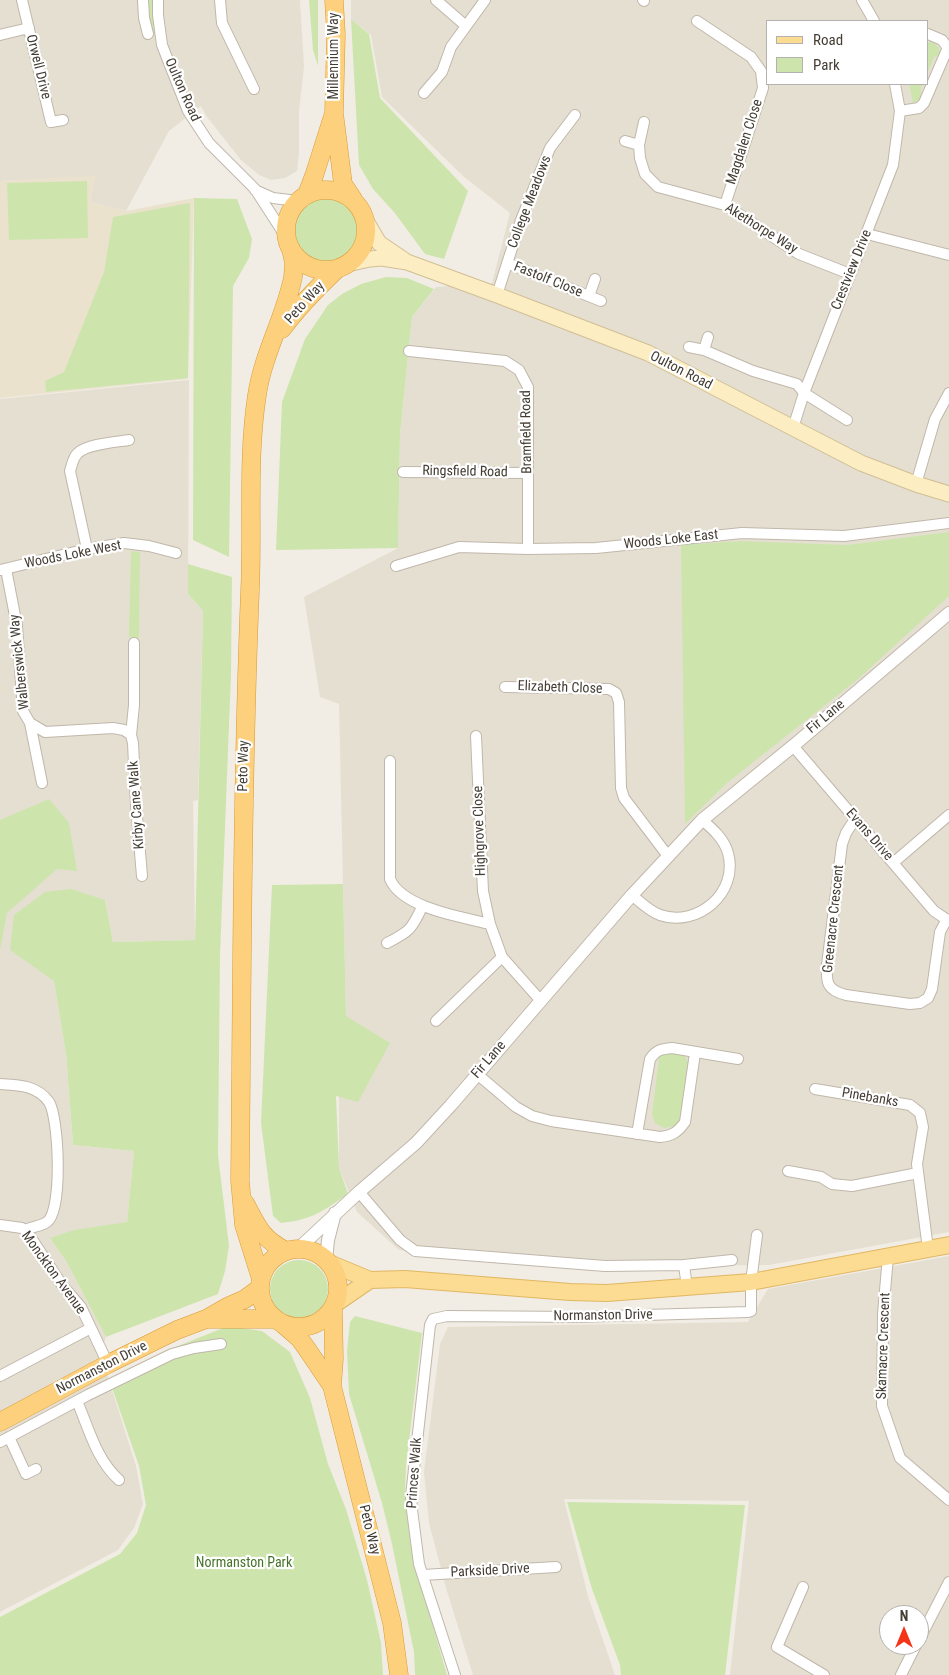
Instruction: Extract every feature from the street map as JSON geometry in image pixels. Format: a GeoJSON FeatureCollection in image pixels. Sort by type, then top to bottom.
{"type":"FeatureCollection","features":[{"type":"Feature","properties":{"kind":"highway","name":"Millennium Way"},"geometry":{"type":"LineString","coordinates":[[334,0],[336,34],[334,113],[343,184],[352,199]]}},
{"type":"Feature","properties":{"kind":"highway","name":"Millennium Way"},"geometry":{"type":"LineString","coordinates":[[302,198],[314,176],[334,113]]}},
{"type":"Feature","properties":{"kind":"highway"},"geometry":{"type":"LineString","coordinates":[[326,189],[335,190],[352,199],[358,205],[366,221],[366,231],[361,250],[343,266],[327,270],[316,269],[306,265],[298,258],[289,243],[287,218],[302,198],[326,189]]}},
{"type":"Feature","properties":{"kind":"highway","name":"Peto Way"},"geometry":{"type":"LineString","coordinates":[[260,1284],[244,1225],[241,1196],[245,722],[251,572],[252,443],[257,393],[262,371],[274,340],[293,277],[294,263],[289,243]]}},
{"type":"Feature","properties":{"kind":"highway","name":"Peto Way"},"geometry":{"type":"LineString","coordinates":[[274,340],[292,315],[319,286],[343,266]]}},
{"type":"Feature","properties":{"kind":"highway","name":"Peto Way"},"geometry":{"type":"LineString","coordinates":[[241,1196],[263,1235],[276,1246],[292,1250]]}},
{"type":"Feature","properties":{"kind":"highway"},"geometry":{"type":"LineString","coordinates":[[292,1250],[308,1250],[318,1254],[328,1261],[338,1282],[334,1306],[326,1317],[316,1324],[306,1327],[294,1327],[279,1322],[264,1305],[260,1284],[270,1262],[292,1250]]}},
{"type":"Feature","properties":{"kind":"highway","name":"Normanston Drive"},"geometry":{"type":"LineString","coordinates":[[2,1416],[177,1330],[206,1319],[227,1306],[245,1299],[260,1284]]}},
{"type":"Feature","properties":{"kind":"highway","name":"Peto Way"},"geometry":{"type":"LineString","coordinates":[[334,1306],[332,1386],[392,1623],[399,1675]]}},
{"type":"Feature","properties":{"kind":"highway","name":"Normanston Drive"},"geometry":{"type":"LineString","coordinates":[[206,1319],[279,1322]]}},
{"type":"Feature","properties":{"kind":"highway","name":"Peto Way"},"geometry":{"type":"LineString","coordinates":[[279,1322],[299,1338],[332,1386]]}},
{"type":"Feature","properties":{"kind":"main road","name":"Oulton Road"},"geometry":{"type":"LineString","coordinates":[[366,221],[379,243],[407,262]]}},
{"type":"Feature","properties":{"kind":"main road","name":"Oulton Road"},"geometry":{"type":"LineString","coordinates":[[343,266],[382,258],[407,262],[497,295],[648,353],[861,462],[916,484],[949,494]]}},
{"type":"Feature","properties":{"kind":"main road","name":"Normanston Drive"},"geometry":{"type":"LineString","coordinates":[[328,1261],[370,1280],[405,1279],[579,1292],[634,1292],[751,1282],[949,1245]]}},
{"type":"Feature","properties":{"kind":"main road"},"geometry":{"type":"LineString","coordinates":[[334,1306],[370,1280]]}},
{"type":"Feature","properties":{"kind":"street","name":"Orwell Drive"},"geometry":{"type":"LineString","coordinates":[[22,0],[51,122],[63,120]]}},
{"type":"Feature","properties":{"kind":"street"},"geometry":{"type":"LineString","coordinates":[[144,0],[148,34]]}},
{"type":"Feature","properties":{"kind":"street","name":"Oulton Road"},"geometry":{"type":"LineString","coordinates":[[158,0],[162,45],[188,111],[209,143],[254,189],[289,243]]}},
{"type":"Feature","properties":{"kind":"street"},"geometry":{"type":"LineString","coordinates":[[220,0],[222,23],[254,89]]}},
{"type":"Feature","properties":{"kind":"street"},"geometry":{"type":"LineString","coordinates":[[436,0],[466,26]]}},
{"type":"Feature","properties":{"kind":"street"},"geometry":{"type":"LineString","coordinates":[[424,93],[442,72],[451,48],[485,0]]}},
{"type":"Feature","properties":{"kind":"street"},"geometry":{"type":"LineString","coordinates":[[862,0],[873,20]]}},
{"type":"Feature","properties":{"kind":"street","name":"Magdalen Close"},"geometry":{"type":"LineString","coordinates":[[697,21],[751,57],[761,71],[763,88],[725,205]]}},
{"type":"Feature","properties":{"kind":"street"},"geometry":{"type":"LineString","coordinates":[[0,35],[28,28]]}},
{"type":"Feature","properties":{"kind":"street"},"geometry":{"type":"LineString","coordinates":[[900,111],[919,108],[924,103],[948,48],[945,43],[929,35]]}},
{"type":"Feature","properties":{"kind":"street","name":"Crestview Drive"},"geometry":{"type":"LineString","coordinates":[[793,428],[804,393],[893,166],[900,111],[895,85]]}},
{"type":"Feature","properties":{"kind":"street","name":"College Meadows"},"geometry":{"type":"LineString","coordinates":[[497,295],[521,220],[550,148],[575,115]]}},
{"type":"Feature","properties":{"kind":"street","name":"Akethorpe Way"},"geometry":{"type":"LineString","coordinates":[[644,122],[639,145],[640,158],[645,174],[658,187],[725,205],[798,254],[850,274]]}},
{"type":"Feature","properties":{"kind":"street"},"geometry":{"type":"LineString","coordinates":[[625,142],[639,145]]}},
{"type":"Feature","properties":{"kind":"street","name":"Oulton Road"},"geometry":{"type":"LineString","coordinates":[[254,189],[273,198],[302,198]]}},
{"type":"Feature","properties":{"kind":"street"},"geometry":{"type":"LineString","coordinates":[[867,234],[949,255]]}},
{"type":"Feature","properties":{"kind":"street","name":"Fastolf Close"},"geometry":{"type":"LineString","coordinates":[[507,263],[601,301]]}},
{"type":"Feature","properties":{"kind":"street","name":"Fastolf Close"},"geometry":{"type":"LineString","coordinates":[[589,296],[595,279]]}},
{"type":"Feature","properties":{"kind":"street"},"geometry":{"type":"LineString","coordinates":[[704,350],[708,337]]}},
{"type":"Feature","properties":{"kind":"street"},"geometry":{"type":"LineString","coordinates":[[689,347],[704,350],[753,371],[797,384],[804,393],[847,420]]}},
{"type":"Feature","properties":{"kind":"street","name":"Bramfield Road"},"geometry":{"type":"LineString","coordinates":[[409,351],[505,361],[520,370],[528,387],[528,549]]}},
{"type":"Feature","properties":{"kind":"street"},"geometry":{"type":"LineString","coordinates":[[916,484],[935,419],[949,393]]}},
{"type":"Feature","properties":{"kind":"street"},"geometry":{"type":"LineString","coordinates":[[87,550],[70,471],[72,462],[78,453],[87,448],[129,440]]}},
{"type":"Feature","properties":{"kind":"street","name":"Ringsfield Road"},"geometry":{"type":"LineString","coordinates":[[403,472],[528,473]]}},
{"type":"Feature","properties":{"kind":"street","name":"Woods Loke East"},"geometry":{"type":"LineString","coordinates":[[396,566],[459,547],[596,548],[742,533],[844,536],[949,523]]}},
{"type":"Feature","properties":{"kind":"street","name":"Woods Loke West"},"geometry":{"type":"LineString","coordinates":[[3,569],[124,543],[149,546],[176,553]]}},
{"type":"Feature","properties":{"kind":"street","name":"Walberswick Way"},"geometry":{"type":"LineString","coordinates":[[3,569],[17,626],[23,711],[30,724],[42,783]]}},
{"type":"Feature","properties":{"kind":"street","name":"Fir Lane"},"geometry":{"type":"LineString","coordinates":[[292,1250],[416,1143],[541,1002],[632,895],[702,820],[949,613]]}},
{"type":"Feature","properties":{"kind":"street","name":"Kirby Cane Walk"},"geometry":{"type":"LineString","coordinates":[[134,643],[134,705],[131,735],[142,876]]}},
{"type":"Feature","properties":{"kind":"street","name":"Elizabeth Close"},"geometry":{"type":"LineString","coordinates":[[505,687],[609,689],[616,693],[619,702],[621,788],[624,798],[668,856]]}},
{"type":"Feature","properties":{"kind":"street"},"geometry":{"type":"LineString","coordinates":[[30,724],[45,732],[114,728],[124,730],[131,735]]}},
{"type":"Feature","properties":{"kind":"street","name":"Highgrove Close"},"geometry":{"type":"LineString","coordinates":[[476,736],[483,891],[490,924],[502,958],[541,1002]]}},
{"type":"Feature","properties":{"kind":"street","name":"Evans Drive"},"geometry":{"type":"LineString","coordinates":[[792,746],[934,911],[948,920]]}},
{"type":"Feature","properties":{"kind":"street"},"geometry":{"type":"LineString","coordinates":[[390,761],[390,879],[393,887],[422,907],[490,924]]}},
{"type":"Feature","properties":{"kind":"street"},"geometry":{"type":"LineString","coordinates":[[893,863],[949,815]]}},
{"type":"Feature","properties":{"kind":"street","name":"Greenacre Crescent"},"geometry":{"type":"LineString","coordinates":[[855,819],[846,833],[842,844],[827,965],[826,976],[829,986],[836,992],[846,995],[910,1004],[920,1003],[928,998],[932,989],[940,932],[948,920]]}},
{"type":"Feature","properties":{"kind":"street"},"geometry":{"type":"LineString","coordinates":[[632,895],[658,914],[674,918],[691,915],[714,904],[727,882],[729,859],[722,840],[702,820]]}},
{"type":"Feature","properties":{"kind":"street"},"geometry":{"type":"LineString","coordinates":[[387,943],[404,934],[413,926],[422,907]]}},
{"type":"Feature","properties":{"kind":"street"},"geometry":{"type":"LineString","coordinates":[[436,1021],[502,958]]}},
{"type":"Feature","properties":{"kind":"street"},"geometry":{"type":"LineString","coordinates":[[637,1134],[650,1059],[654,1053],[662,1049],[672,1048],[738,1060]]}},
{"type":"Feature","properties":{"kind":"street"},"geometry":{"type":"LineString","coordinates":[[477,1074],[516,1107],[532,1116],[551,1121],[660,1137],[670,1136],[679,1131],[685,1122],[695,1053]]}},
{"type":"Feature","properties":{"kind":"street"},"geometry":{"type":"LineString","coordinates":[[0,1084],[24,1085],[38,1091],[48,1101],[52,1110],[58,1140],[54,1212],[47,1222],[25,1230]]}},
{"type":"Feature","properties":{"kind":"street","name":"Pinebanks"},"geometry":{"type":"LineString","coordinates":[[815,1089],[910,1105],[916,1109],[924,1127],[917,1164],[928,1248]]}},
{"type":"Feature","properties":{"kind":"street"},"geometry":{"type":"LineString","coordinates":[[788,1171],[821,1177],[832,1184],[852,1186],[918,1173]]}},
{"type":"Feature","properties":{"kind":"street"},"geometry":{"type":"LineString","coordinates":[[359,1192],[400,1240],[415,1251],[605,1266],[684,1265],[732,1260]]}},
{"type":"Feature","properties":{"kind":"street"},"geometry":{"type":"LineString","coordinates":[[328,1261],[328,1240],[335,1213]]}},
{"type":"Feature","properties":{"kind":"street","name":"Monckton Avenue"},"geometry":{"type":"LineString","coordinates":[[0,1225],[15,1226],[25,1230],[62,1285],[81,1307],[108,1364]]}},
{"type":"Feature","properties":{"kind":"street"},"geometry":{"type":"LineString","coordinates":[[751,1282],[758,1235]]}},
{"type":"Feature","properties":{"kind":"street","name":"Skamacre Crescent"},"geometry":{"type":"LineString","coordinates":[[888,1256],[883,1314],[882,1406],[900,1458],[949,1500]]}},
{"type":"Feature","properties":{"kind":"street"},"geometry":{"type":"LineString","coordinates":[[684,1265],[687,1287]]}},
{"type":"Feature","properties":{"kind":"street","name":"Normanston Drive"},"geometry":{"type":"LineString","coordinates":[[430,1325],[433,1319],[447,1316],[577,1318],[748,1312],[751,1311],[751,1282]]}},
{"type":"Feature","properties":{"kind":"street","name":"Princes Walk"},"geometry":{"type":"LineString","coordinates":[[430,1325],[411,1496],[419,1564],[455,1675]]}},
{"type":"Feature","properties":{"kind":"street"},"geometry":{"type":"LineString","coordinates":[[0,1376],[91,1328]]}},
{"type":"Feature","properties":{"kind":"street"},"geometry":{"type":"LineString","coordinates":[[36,1469],[26,1474],[4,1440],[172,1354],[221,1344]]}},
{"type":"Feature","properties":{"kind":"street"},"geometry":{"type":"LineString","coordinates":[[78,1401],[95,1449],[109,1471],[119,1480]]}},
{"type":"Feature","properties":{"kind":"street","name":"Parkside Drive"},"geometry":{"type":"LineString","coordinates":[[423,1575],[556,1567]]}},
{"type":"Feature","properties":{"kind":"street"},"geometry":{"type":"LineString","coordinates":[[929,1621],[949,1582]]}},
{"type":"Feature","properties":{"kind":"street"},"geometry":{"type":"LineString","coordinates":[[803,1587],[777,1647],[824,1675]]}},
{"type":"Feature","properties":{"kind":"street"},"geometry":{"type":"LineString","coordinates":[[901,1675],[911,1655]]}},
{"type":"Feature","properties":{"kind":"shaded area"},"geometry":{"type":"Polygon","coordinates":[[[0,0],[300,0],[304,67],[299,111],[297,171],[285,178],[271,180],[259,175],[241,160],[207,117],[201,106],[169,131],[126,211],[90,202],[95,177],[0,181],[0,0]]]}},
{"type":"Feature","properties":{"kind":"shaded area"},"geometry":{"type":"Polygon","coordinates":[[[351,0],[949,0],[949,1232],[769,1265],[557,1267],[399,1250],[357,1212],[339,1168],[339,1093],[346,1019],[339,704],[320,697],[304,597],[398,548],[400,434],[412,317],[436,287],[492,283],[510,213],[463,176],[382,97],[371,35],[351,19],[351,0]]]}},
{"type":"Feature","properties":{"kind":"shaded area"},"geometry":{"type":"Polygon","coordinates":[[[96,176],[90,202],[126,211],[194,198],[188,379],[0,398],[0,181],[96,176]]]}},
{"type":"Feature","properties":{"kind":"shaded area"},"geometry":{"type":"Polygon","coordinates":[[[189,380],[188,594],[203,611],[198,800],[193,801],[195,940],[113,942],[105,900],[54,981],[66,1054],[73,1145],[134,1151],[127,1222],[50,1238],[66,1261],[106,1337],[101,1355],[136,1466],[143,1504],[134,1528],[118,1550],[0,1612],[0,399],[189,380]]]}},
{"type":"Feature","properties":{"kind":"shaded area"},"geometry":{"type":"Polygon","coordinates":[[[949,1256],[949,1675],[730,1675],[749,1501],[564,1499],[588,1596],[615,1675],[473,1675],[446,1588],[429,1523],[424,1472],[440,1344],[448,1327],[748,1322],[768,1289],[949,1256]]]}},
{"type":"Feature","properties":{"kind":"green space"},"geometry":{"type":"Polygon","coordinates":[[[148,0],[153,0],[156,34],[152,34],[148,0]]]}},
{"type":"Feature","properties":{"kind":"green space"},"geometry":{"type":"Polygon","coordinates":[[[309,0],[318,0],[318,66],[313,50],[309,0]]]}},
{"type":"Feature","properties":{"kind":"green space"},"geometry":{"type":"Polygon","coordinates":[[[351,19],[369,34],[380,98],[468,191],[444,259],[425,254],[394,212],[373,189],[359,165],[351,19]]]}},
{"type":"Feature","properties":{"kind":"green space"},"geometry":{"type":"Polygon","coordinates":[[[932,41],[940,52],[938,56],[934,57],[929,70],[929,42],[932,41]]]}},
{"type":"Feature","properties":{"kind":"green space"},"geometry":{"type":"Polygon","coordinates":[[[909,85],[922,85],[922,98],[913,103],[909,85]]]}},
{"type":"Feature","properties":{"kind":"green space"},"geometry":{"type":"Polygon","coordinates":[[[87,181],[88,238],[9,240],[7,183],[87,181]]]}},
{"type":"Feature","properties":{"kind":"green space"},"geometry":{"type":"Polygon","coordinates":[[[327,197],[339,200],[350,207],[357,218],[360,230],[357,242],[350,253],[339,260],[327,263],[315,260],[304,253],[297,242],[294,230],[297,218],[304,207],[315,200],[327,197]]]}},
{"type":"Feature","properties":{"kind":"green space"},"geometry":{"type":"Polygon","coordinates":[[[194,198],[237,199],[252,239],[249,258],[233,286],[229,557],[193,540],[194,198]]]}},
{"type":"Feature","properties":{"kind":"green space"},"geometry":{"type":"Polygon","coordinates":[[[190,203],[188,378],[46,392],[45,381],[64,372],[104,272],[113,217],[190,203]]]}},
{"type":"Feature","properties":{"kind":"green space"},"geometry":{"type":"Polygon","coordinates":[[[386,277],[407,278],[434,289],[412,317],[400,434],[398,548],[276,550],[282,402],[305,339],[328,305],[342,294],[361,284],[386,277]]]}},
{"type":"Feature","properties":{"kind":"green space"},"geometry":{"type":"Polygon","coordinates":[[[949,532],[949,596],[858,679],[727,783],[685,824],[681,545],[740,541],[847,545],[949,532]]]}},
{"type":"Feature","properties":{"kind":"green space"},"geometry":{"type":"Polygon","coordinates":[[[131,551],[140,552],[139,638],[129,637],[131,551]]]}},
{"type":"Feature","properties":{"kind":"green space"},"geometry":{"type":"Polygon","coordinates":[[[188,564],[232,577],[231,675],[220,955],[218,1155],[229,1246],[225,1271],[218,1294],[106,1337],[66,1261],[50,1238],[74,1230],[127,1222],[134,1151],[73,1145],[66,1054],[54,981],[10,950],[14,915],[45,892],[71,889],[105,900],[113,942],[195,940],[203,611],[188,594],[188,564]]]}},
{"type":"Feature","properties":{"kind":"green space"},"geometry":{"type":"Polygon","coordinates":[[[49,799],[69,823],[77,871],[57,869],[7,913],[0,950],[0,820],[49,799]]]}},
{"type":"Feature","properties":{"kind":"green space"},"geometry":{"type":"Polygon","coordinates":[[[343,884],[346,1016],[390,1043],[358,1102],[336,1096],[339,1168],[348,1194],[317,1214],[301,1220],[281,1223],[273,1216],[261,1123],[272,885],[343,884]]]}},
{"type":"Feature","properties":{"kind":"green space"},"geometry":{"type":"Polygon","coordinates":[[[671,1052],[684,1055],[689,1063],[681,1119],[675,1126],[664,1128],[655,1123],[652,1114],[659,1058],[671,1052]]]}},
{"type":"Feature","properties":{"kind":"green space"},"geometry":{"type":"Polygon","coordinates":[[[293,1260],[305,1260],[320,1268],[328,1283],[328,1295],[320,1310],[305,1318],[293,1318],[278,1310],[270,1295],[270,1283],[278,1268],[293,1260]]]}},
{"type":"Feature","properties":{"kind":"green space"},"geometry":{"type":"Polygon","coordinates":[[[355,1316],[422,1333],[406,1466],[405,1493],[416,1567],[447,1675],[415,1675],[414,1652],[392,1544],[382,1503],[349,1394],[347,1351],[350,1322],[355,1316]]]}},
{"type":"Feature","properties":{"kind":"green space","name":"Normanston Park"},"geometry":{"type":"Polygon","coordinates":[[[228,1326],[262,1331],[290,1352],[310,1398],[328,1464],[346,1509],[367,1580],[381,1643],[383,1675],[0,1675],[0,1617],[120,1554],[137,1533],[146,1505],[139,1466],[110,1382],[173,1348],[228,1326]]]}},
{"type":"Feature","properties":{"kind":"green space"},"geometry":{"type":"Polygon","coordinates":[[[567,1502],[745,1505],[725,1675],[621,1675],[620,1665],[592,1589],[567,1502]]]}}]}
